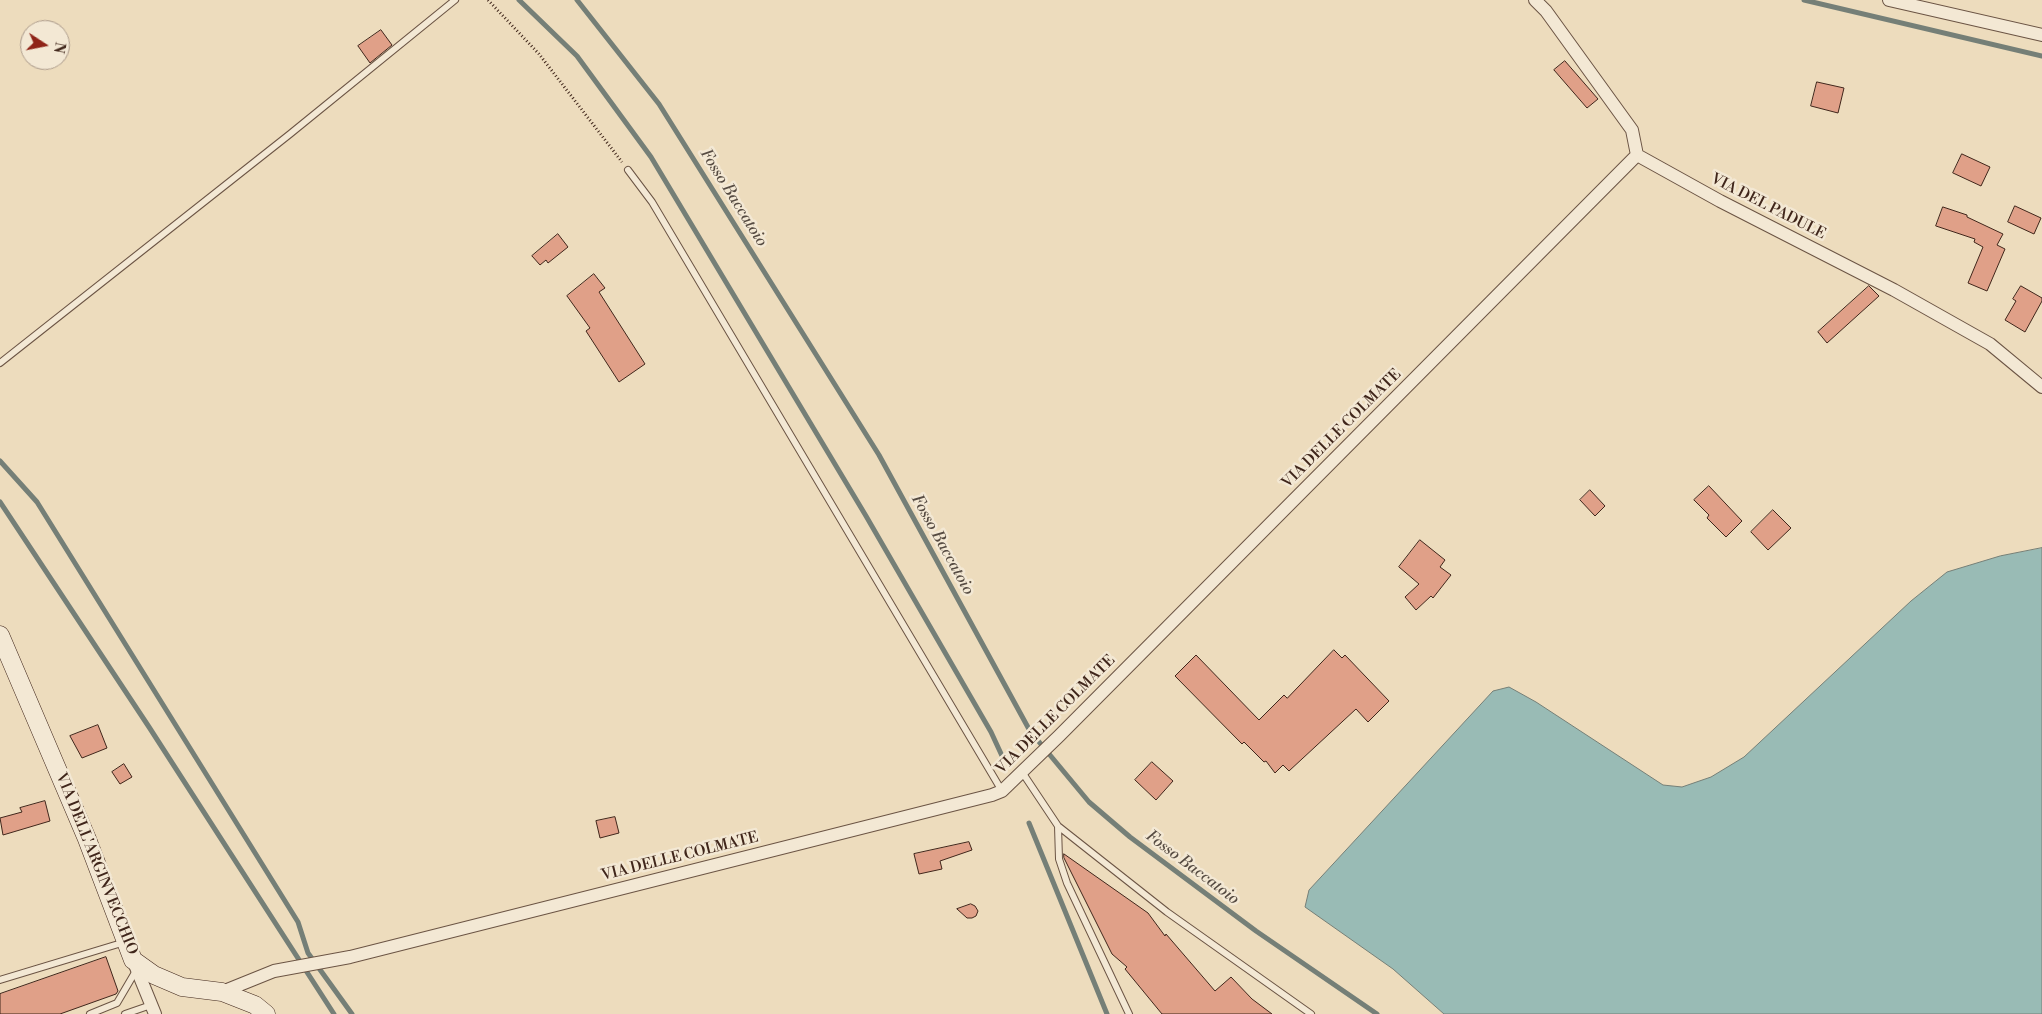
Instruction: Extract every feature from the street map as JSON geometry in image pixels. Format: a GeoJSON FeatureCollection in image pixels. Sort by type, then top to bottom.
{"type":"FeatureCollection","features":[{"type":"Feature","properties":{"kind":"main road","name":"VIA DELL'ARGINVECCHIO"},"geometry":{"type":"LineString","coordinates":[[0,635],[87,839],[135,964],[154,975],[182,987],[222,992],[255,1005],[266,1014]]}},
{"type":"Feature","properties":{"kind":"street"},"geometry":{"type":"LineString","coordinates":[[1535,0],[1546,10],[1632,130],[1636,155]]}},
{"type":"Feature","properties":{"kind":"street"},"geometry":{"type":"LineString","coordinates":[[1889,0],[2042,35]]}},
{"type":"Feature","properties":{"kind":"street","name":"VIA DEL PADULE"},"geometry":{"type":"LineString","coordinates":[[1636,155],[1720,201],[1894,290],[1990,344],[2042,387]]}},
{"type":"Feature","properties":{"kind":"street","name":"VIA DELLE COLMATE"},"geometry":{"type":"LineString","coordinates":[[222,992],[274,971],[350,957],[992,795],[1002,790],[1059,736],[1636,155]]}},
{"type":"Feature","properties":{"kind":"street"},"geometry":{"type":"LineString","coordinates":[[135,964],[153,1009]]}},
{"type":"Feature","properties":{"kind":"lane"},"geometry":{"type":"LineString","coordinates":[[0,363],[290,134],[455,0]]}},
{"type":"Feature","properties":{"kind":"lane"},"geometry":{"type":"LineString","coordinates":[[628,170],[652,202],[1002,790]]}},
{"type":"Feature","properties":{"kind":"lane"},"geometry":{"type":"LineString","coordinates":[[1022,772],[1058,826],[1168,912],[1311,1014]]}},
{"type":"Feature","properties":{"kind":"lane"},"geometry":{"type":"LineString","coordinates":[[1058,826],[1060,858],[1067,883],[1129,1014]]}},
{"type":"Feature","properties":{"kind":"lane"},"geometry":{"type":"LineString","coordinates":[[0,980],[126,941]]}},
{"type":"Feature","properties":{"kind":"lane"},"geometry":{"type":"LineString","coordinates":[[90,1014],[117,1003],[135,964]]}},
{"type":"Feature","properties":{"kind":"lane"},"geometry":{"type":"LineString","coordinates":[[125,1014],[153,1009]]}},
{"type":"Feature","properties":{"kind":"path"},"geometry":{"type":"LineString","coordinates":[[488,0],[539,54],[628,170]]}},
{"type":"Feature","properties":{"kind":"water"},"geometry":{"type":"Polygon","coordinates":[[[2042,548],[2042,1014],[1444,1014],[1393,969],[1305,907],[1309,890],[1493,691],[1509,687],[1536,702],[1663,785],[1682,787],[1711,777],[1744,757],[1911,601],[1947,572],[2000,556],[2042,548]]]}},
{"type":"Feature","properties":{"kind":"building"},"geometry":{"type":"Polygon","coordinates":[[[381,30],[392,45],[370,63],[358,46],[381,30]]]}},
{"type":"Feature","properties":{"kind":"building"},"geometry":{"type":"Polygon","coordinates":[[[1565,61],[1598,99],[1587,108],[1554,70],[1565,61]]]}},
{"type":"Feature","properties":{"kind":"building"},"geometry":{"type":"Polygon","coordinates":[[[1817,82],[1844,88],[1838,113],[1811,106],[1817,82]]]}},
{"type":"Feature","properties":{"kind":"building"},"geometry":{"type":"Polygon","coordinates":[[[1962,154],[1990,167],[1981,186],[1953,173],[1962,154]]]}},
{"type":"Feature","properties":{"kind":"building"},"geometry":{"type":"Polygon","coordinates":[[[2015,206],[2041,218],[2034,234],[2008,222],[2015,206]]]}},
{"type":"Feature","properties":{"kind":"building"},"geometry":{"type":"Polygon","coordinates":[[[1943,207],[1967,215],[1967,217],[2003,234],[1997,245],[2005,249],[1987,291],[1968,283],[1983,247],[1974,242],[1975,239],[1936,226],[1943,207]]]}},
{"type":"Feature","properties":{"kind":"building"},"geometry":{"type":"Polygon","coordinates":[[[558,234],[568,247],[548,263],[546,260],[540,265],[532,256],[558,234]]]}},
{"type":"Feature","properties":{"kind":"building"},"geometry":{"type":"Polygon","coordinates":[[[594,274],[605,288],[599,292],[645,364],[619,382],[586,331],[590,328],[567,296],[594,274]]]}},
{"type":"Feature","properties":{"kind":"building"},"geometry":{"type":"Polygon","coordinates":[[[1869,286],[1879,296],[1827,343],[1818,332],[1869,286]]]}},
{"type":"Feature","properties":{"kind":"building"},"geometry":{"type":"Polygon","coordinates":[[[2021,286],[2042,298],[2025,332],[2005,320],[2016,301],[2013,299],[2021,286]]]}},
{"type":"Feature","properties":{"kind":"building"},"geometry":{"type":"Polygon","coordinates":[[[1709,486],[1742,521],[1726,537],[1707,518],[1709,515],[1694,500],[1709,486]]]}},
{"type":"Feature","properties":{"kind":"building"},"geometry":{"type":"Polygon","coordinates":[[[1590,490],[1605,506],[1595,516],[1580,500],[1590,490]]]}},
{"type":"Feature","properties":{"kind":"building"},"geometry":{"type":"Polygon","coordinates":[[[1773,510],[1791,528],[1768,550],[1751,532],[1773,510]]]}},
{"type":"Feature","properties":{"kind":"building"},"geometry":{"type":"Polygon","coordinates":[[[1420,540],[1445,560],[1440,567],[1451,575],[1433,598],[1431,596],[1416,610],[1405,597],[1419,584],[1399,567],[1420,540]]]}},
{"type":"Feature","properties":{"kind":"building"},"geometry":{"type":"Polygon","coordinates":[[[1334,650],[1342,658],[1345,655],[1389,701],[1368,722],[1356,709],[1289,771],[1283,765],[1275,773],[1266,761],[1264,762],[1244,742],[1242,744],[1175,676],[1196,655],[1259,720],[1284,695],[1287,698],[1334,650]]]}},
{"type":"Feature","properties":{"kind":"building"},"geometry":{"type":"Polygon","coordinates":[[[98,725],[107,748],[82,758],[70,736],[98,725]]]}},
{"type":"Feature","properties":{"kind":"building"},"geometry":{"type":"Polygon","coordinates":[[[1152,762],[1173,781],[1156,800],[1135,780],[1152,762]]]}},
{"type":"Feature","properties":{"kind":"building"},"geometry":{"type":"Polygon","coordinates":[[[124,764],[132,777],[120,784],[112,772],[124,764]]]}},
{"type":"Feature","properties":{"kind":"building"},"geometry":{"type":"Polygon","coordinates":[[[45,801],[50,821],[3,835],[0,818],[22,812],[20,808],[45,801]]]}},
{"type":"Feature","properties":{"kind":"building"},"geometry":{"type":"Polygon","coordinates":[[[615,817],[619,833],[600,838],[596,821],[615,817]]]}},
{"type":"Feature","properties":{"kind":"building"},"geometry":{"type":"Polygon","coordinates":[[[969,842],[972,850],[940,861],[942,869],[919,874],[914,854],[969,842]]]}},
{"type":"Feature","properties":{"kind":"building"},"geometry":{"type":"Polygon","coordinates":[[[1064,854],[1148,913],[1165,936],[1166,934],[1215,991],[1231,977],[1252,999],[1272,1014],[1162,1014],[1125,969],[1127,967],[1112,954],[1064,858],[1064,854]]]}},
{"type":"Feature","properties":{"kind":"building"},"geometry":{"type":"Polygon","coordinates":[[[971,904],[978,911],[976,916],[972,918],[967,918],[957,909],[971,904]]]}},
{"type":"Feature","properties":{"kind":"building"},"geometry":{"type":"Polygon","coordinates":[[[106,957],[118,991],[116,994],[60,1014],[0,1014],[0,994],[106,957]]]}},
{"type":"Feature","properties":{"kind":"waterway"},"geometry":{"type":"LineString","coordinates":[[519,0],[577,56],[651,157],[866,516],[991,732],[1003,758]]}},
{"type":"Feature","properties":{"kind":"waterway","name":"Fosso Baccatoio"},"geometry":{"type":"LineString","coordinates":[[577,0],[659,104],[879,455],[1030,731],[1089,802],[1130,837],[1256,931],[1377,1014]]}},
{"type":"Feature","properties":{"kind":"waterway"},"geometry":{"type":"LineString","coordinates":[[1804,0],[2042,56]]}},
{"type":"Feature","properties":{"kind":"waterway"},"geometry":{"type":"LineString","coordinates":[[0,461],[37,502],[298,922],[308,953],[352,1014]]}},
{"type":"Feature","properties":{"kind":"waterway"},"geometry":{"type":"LineString","coordinates":[[0,502],[149,727],[334,1014]]}},
{"type":"Feature","properties":{"kind":"waterway"},"geometry":{"type":"LineString","coordinates":[[1029,823],[1107,1014]]}}]}
